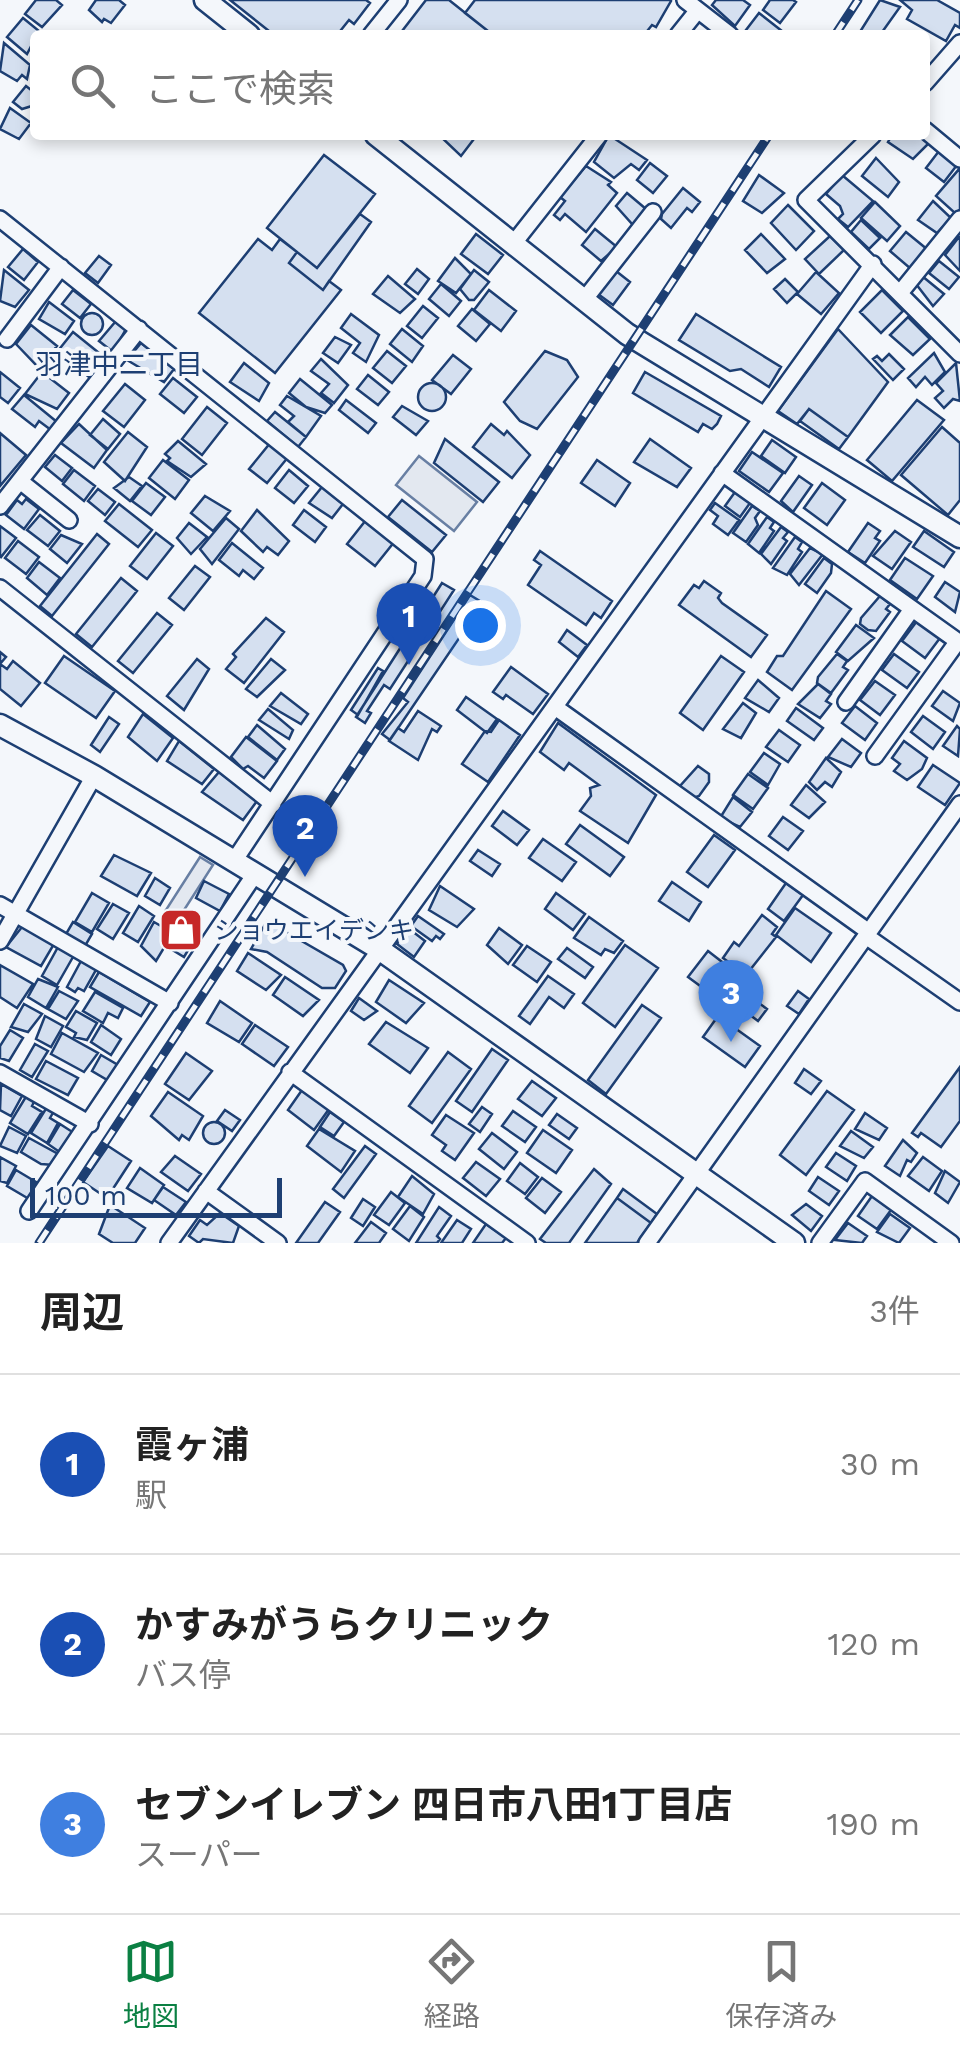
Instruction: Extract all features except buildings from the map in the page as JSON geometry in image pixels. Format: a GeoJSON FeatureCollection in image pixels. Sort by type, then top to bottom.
{"type":"FeatureCollection","features":[{"type":"Feature","properties":{"kind":"street"},"geometry":{"type":"LineString","coordinates":[[205,0],[243,30]]}},
{"type":"Feature","properties":{"kind":"street"},"geometry":{"type":"LineString","coordinates":[[375,30],[398,0]]}},
{"type":"Feature","properties":{"kind":"street"},"geometry":{"type":"LineString","coordinates":[[681,30],[698,5],[725,30]]}},
{"type":"Feature","properties":{"kind":"street"},"geometry":{"type":"LineString","coordinates":[[930,77],[960,43]]}},
{"type":"Feature","properties":{"kind":"street"},"geometry":{"type":"LineString","coordinates":[[930,134],[960,159]]}},
{"type":"Feature","properties":{"kind":"street"},"geometry":{"type":"LineString","coordinates":[[382,140],[634,339],[960,537]]}},
{"type":"Feature","properties":{"kind":"street"},"geometry":{"type":"LineString","coordinates":[[513,244],[595,140]]}},
{"type":"Feature","properties":{"kind":"street"},"geometry":{"type":"LineString","coordinates":[[868,140],[806,200],[960,354]]}},
{"type":"Feature","properties":{"kind":"street"},"geometry":{"type":"LineString","coordinates":[[584,300],[653,212]]}},
{"type":"Feature","properties":{"kind":"street"},"geometry":{"type":"LineString","coordinates":[[0,219],[420,552],[427,565],[234,860]]}},
{"type":"Feature","properties":{"kind":"street"},"geometry":{"type":"LineString","coordinates":[[900,293],[960,219]]}},
{"type":"Feature","properties":{"kind":"street"},"geometry":{"type":"LineString","coordinates":[[169,1243],[872,264]]}},
{"type":"Feature","properties":{"kind":"street"},"geometry":{"type":"LineString","coordinates":[[6,339],[61,267]]}},
{"type":"Feature","properties":{"kind":"street"},"geometry":{"type":"LineString","coordinates":[[0,506],[139,329]]}},
{"type":"Feature","properties":{"kind":"street"},"geometry":{"type":"LineString","coordinates":[[722,473],[959,642],[875,756]]}},
{"type":"Feature","properties":{"kind":"street"},"geometry":{"type":"LineString","coordinates":[[20,481],[68,520]]}},
{"type":"Feature","properties":{"kind":"street"},"geometry":{"type":"LineString","coordinates":[[0,588],[272,804]]}},
{"type":"Feature","properties":{"kind":"street"},"geometry":{"type":"LineString","coordinates":[[846,702],[912,608]]}},
{"type":"Feature","properties":{"kind":"street"},"geometry":{"type":"LineString","coordinates":[[555,707],[960,1002]]}},
{"type":"Feature","properties":{"kind":"street"},"geometry":{"type":"LineString","coordinates":[[0,726],[94,776],[379,949],[794,1243]]}},
{"type":"Feature","properties":{"kind":"street"},"geometry":{"type":"LineString","coordinates":[[0,941],[8,910],[94,776]]}},
{"type":"Feature","properties":{"kind":"street"},"geometry":{"type":"LineString","coordinates":[[647,1243],[960,804]]}},
{"type":"Feature","properties":{"kind":"street"},"geometry":{"type":"LineString","coordinates":[[30,1211],[256,874]]}},
{"type":"Feature","properties":{"kind":"street"},"geometry":{"type":"LineString","coordinates":[[8,910],[170,1003]]}},
{"type":"Feature","properties":{"kind":"street"},"geometry":{"type":"LineString","coordinates":[[0,1072],[90,1124]]}},
{"type":"Feature","properties":{"kind":"street"},"geometry":{"type":"LineString","coordinates":[[290,1072],[527,1243]]}},
{"type":"Feature","properties":{"kind":"street"},"geometry":{"type":"LineString","coordinates":[[820,1243],[865,1181],[956,1242]]}},
{"type":"Feature","properties":{"kind":"street"},"geometry":{"type":"LineString","coordinates":[[206,1190],[278,1243]]}},
{"type":"Feature","properties":{"kind":"shaded area"},"geometry":{"type":"Polygon","coordinates":[[[419,456],[477,502],[454,531],[396,485],[419,456]]]}},
{"type":"Feature","properties":{"kind":"shaded area"},"geometry":{"type":"Polygon","coordinates":[[[200,857],[213,865],[177,921],[164,913],[200,857]]]}},
{"type":"Feature","properties":{"kind":"railway"},"geometry":{"type":"LineString","coordinates":[[838,30],[858,0]]}},
{"type":"Feature","properties":{"kind":"railway"},"geometry":{"type":"LineString","coordinates":[[39,1243],[766,140]]}},
{"type":"Feature","properties":{"kind":"place","name":"霞ヶ浦"},"geometry":{"type":"Point","coordinates":[409,665]}},
{"type":"Feature","properties":{"kind":"place","name":"かすみがうらクリニック"},"geometry":{"type":"Point","coordinates":[305,877]}},
{"type":"Feature","properties":{"kind":"place","name":"ショウエイデンキ"},"geometry":{"type":"Point","coordinates":[181,930]}},
{"type":"Feature","properties":{"kind":"place","name":"セブンイレブン 四日市八田1丁目店"},"geometry":{"type":"Point","coordinates":[731,1042]}},
{"type":"Feature","properties":{"kind":"district","name":"羽津中二丁目"},"geometry":{"type":"Point","coordinates":[119,364]}}]}
